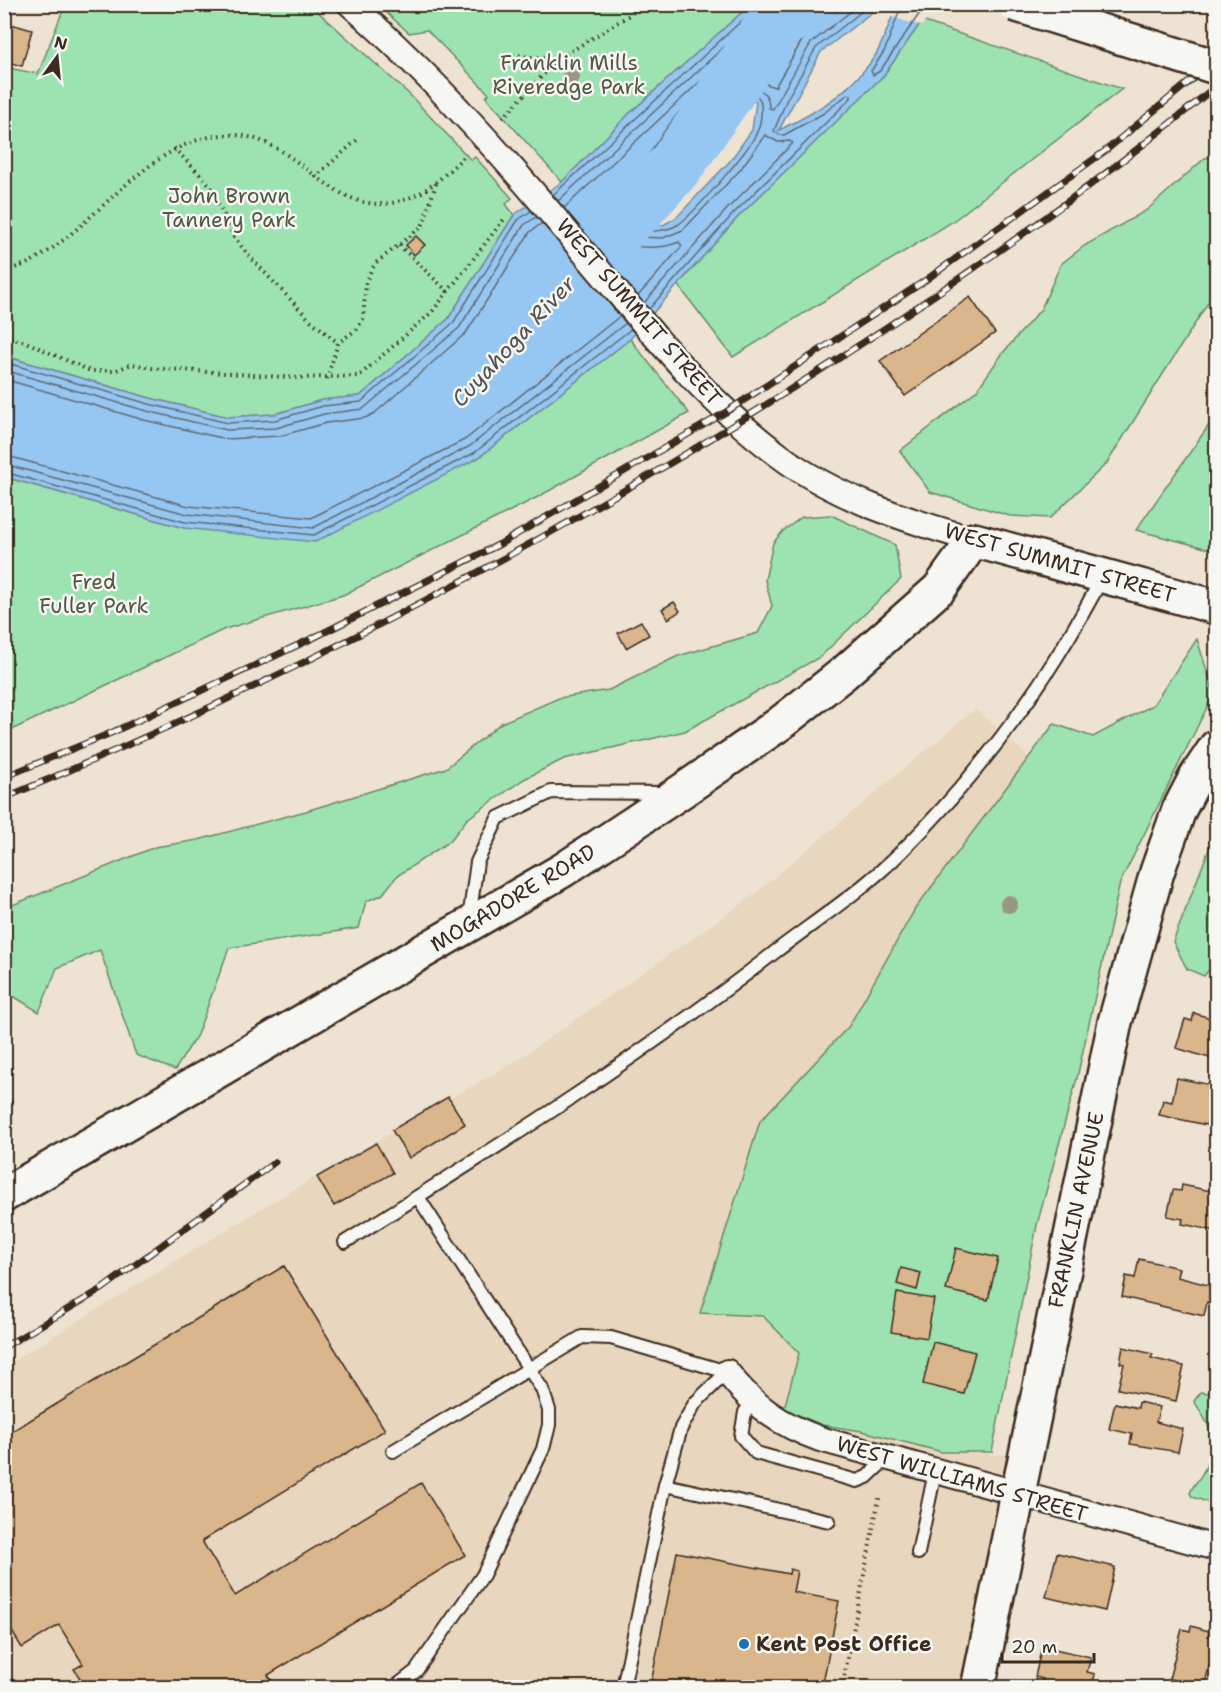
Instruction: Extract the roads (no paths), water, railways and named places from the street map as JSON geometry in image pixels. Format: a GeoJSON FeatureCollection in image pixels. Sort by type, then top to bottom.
{"type":"FeatureCollection","features":[{"type":"Feature","properties":{"kind":"street","name":"WEST SUMMIT STREET"},"geometry":{"type":"LineString","coordinates":[[350,4],[404,51],[484,137],[692,378],[732,417],[782,458],[835,489],[895,517],[1216,607]]}},
{"type":"Feature","properties":{"kind":"street"},"geometry":{"type":"LineString","coordinates":[[1014,4],[1216,67]]}},
{"type":"Feature","properties":{"kind":"street","name":"MOGADORE ROAD"},"geometry":{"type":"LineString","coordinates":[[4,1195],[563,870],[679,793],[778,725],[843,673],[939,589],[974,540]]}},
{"type":"Feature","properties":{"kind":"street","name":"FRANKLIN AVENUE"},"geometry":{"type":"LineString","coordinates":[[978,1688],[1115,1022],[1157,872],[1179,810],[1196,777],[1216,747]]}},
{"type":"Feature","properties":{"kind":"street","name":"WEST WILLIAMS STREET"},"geometry":{"type":"LineString","coordinates":[[728,1372],[753,1402],[766,1413],[793,1429],[935,1472],[1216,1548]]}},
{"type":"Feature","properties":{"kind":"lane"},"geometry":{"type":"LineString","coordinates":[[345,1242],[547,1116],[718,996],[899,854],[964,783],[1026,706],[1073,633],[1103,575]]}},
{"type":"Feature","properties":{"kind":"lane"},"geometry":{"type":"LineString","coordinates":[[468,926],[477,862],[498,818],[551,792],[679,793]]}},
{"type":"Feature","properties":{"kind":"lane"},"geometry":{"type":"LineString","coordinates":[[394,1688],[416,1671],[483,1575],[543,1449],[549,1425],[549,1410],[542,1389],[418,1197]]}},
{"type":"Feature","properties":{"kind":"lane"},"geometry":{"type":"LineString","coordinates":[[393,1451],[582,1337],[611,1338],[728,1372]]}},
{"type":"Feature","properties":{"kind":"lane"},"geometry":{"type":"LineString","coordinates":[[623,1688],[664,1485],[678,1436],[694,1403],[728,1372]]}},
{"type":"Feature","properties":{"kind":"lane"},"geometry":{"type":"LineString","coordinates":[[753,1402],[745,1412],[741,1436],[756,1453],[857,1480],[867,1477],[887,1458]]}},
{"type":"Feature","properties":{"kind":"lane"},"geometry":{"type":"LineString","coordinates":[[918,1553],[935,1472]]}},
{"type":"Feature","properties":{"kind":"lane"},"geometry":{"type":"LineString","coordinates":[[664,1485],[830,1521]]}},
{"type":"Feature","properties":{"kind":"water"},"geometry":{"type":"Polygon","coordinates":[[[750,5],[881,5],[821,52],[779,130],[819,109],[856,80],[875,56],[897,5],[933,5],[884,75],[738,217],[630,339],[478,458],[315,542],[184,528],[5,477],[4,356],[150,398],[228,417],[275,414],[322,400],[360,396],[448,319],[514,215],[562,182],[630,113],[750,5]],[[742,96],[712,114],[694,130],[666,169],[641,224],[663,225],[676,218],[730,161],[752,130],[756,102],[742,96]]]}},
{"type":"Feature","properties":{"kind":"waterway","name":"Cuyahoga River"},"geometry":{"type":"LineString","coordinates":[[608,239],[676,165],[772,26],[808,4]]}},
{"type":"Feature","properties":{"kind":"railway"},"geometry":{"type":"LineString","coordinates":[[4,777],[111,733],[313,638],[500,544],[726,412],[923,282],[1105,151],[1216,60]]}},
{"type":"Feature","properties":{"kind":"railway"},"geometry":{"type":"LineString","coordinates":[[4,798],[214,706],[317,656],[519,550],[618,494],[813,375],[917,307],[1070,200],[1216,86]]}},
{"type":"Feature","properties":{"kind":"railway"},"geometry":{"type":"LineString","coordinates":[[4,1347],[102,1289],[275,1162]]}},
{"type":"Feature","properties":{"kind":"place","name":"Kent Post Office"},"geometry":{"type":"Point","coordinates":[744,1644]}},
{"type":"Feature","properties":{"kind":"park label","name":"Franklin Mills Riveredge Park"},"geometry":{"type":"Point","coordinates":[569,75]}},
{"type":"Feature","properties":{"kind":"park label","name":"John Brown Tannery Park"},"geometry":{"type":"Point","coordinates":[229,208]}},
{"type":"Feature","properties":{"kind":"park label","name":"Fred Fuller Park"},"geometry":{"type":"Point","coordinates":[94,594]}}]}
